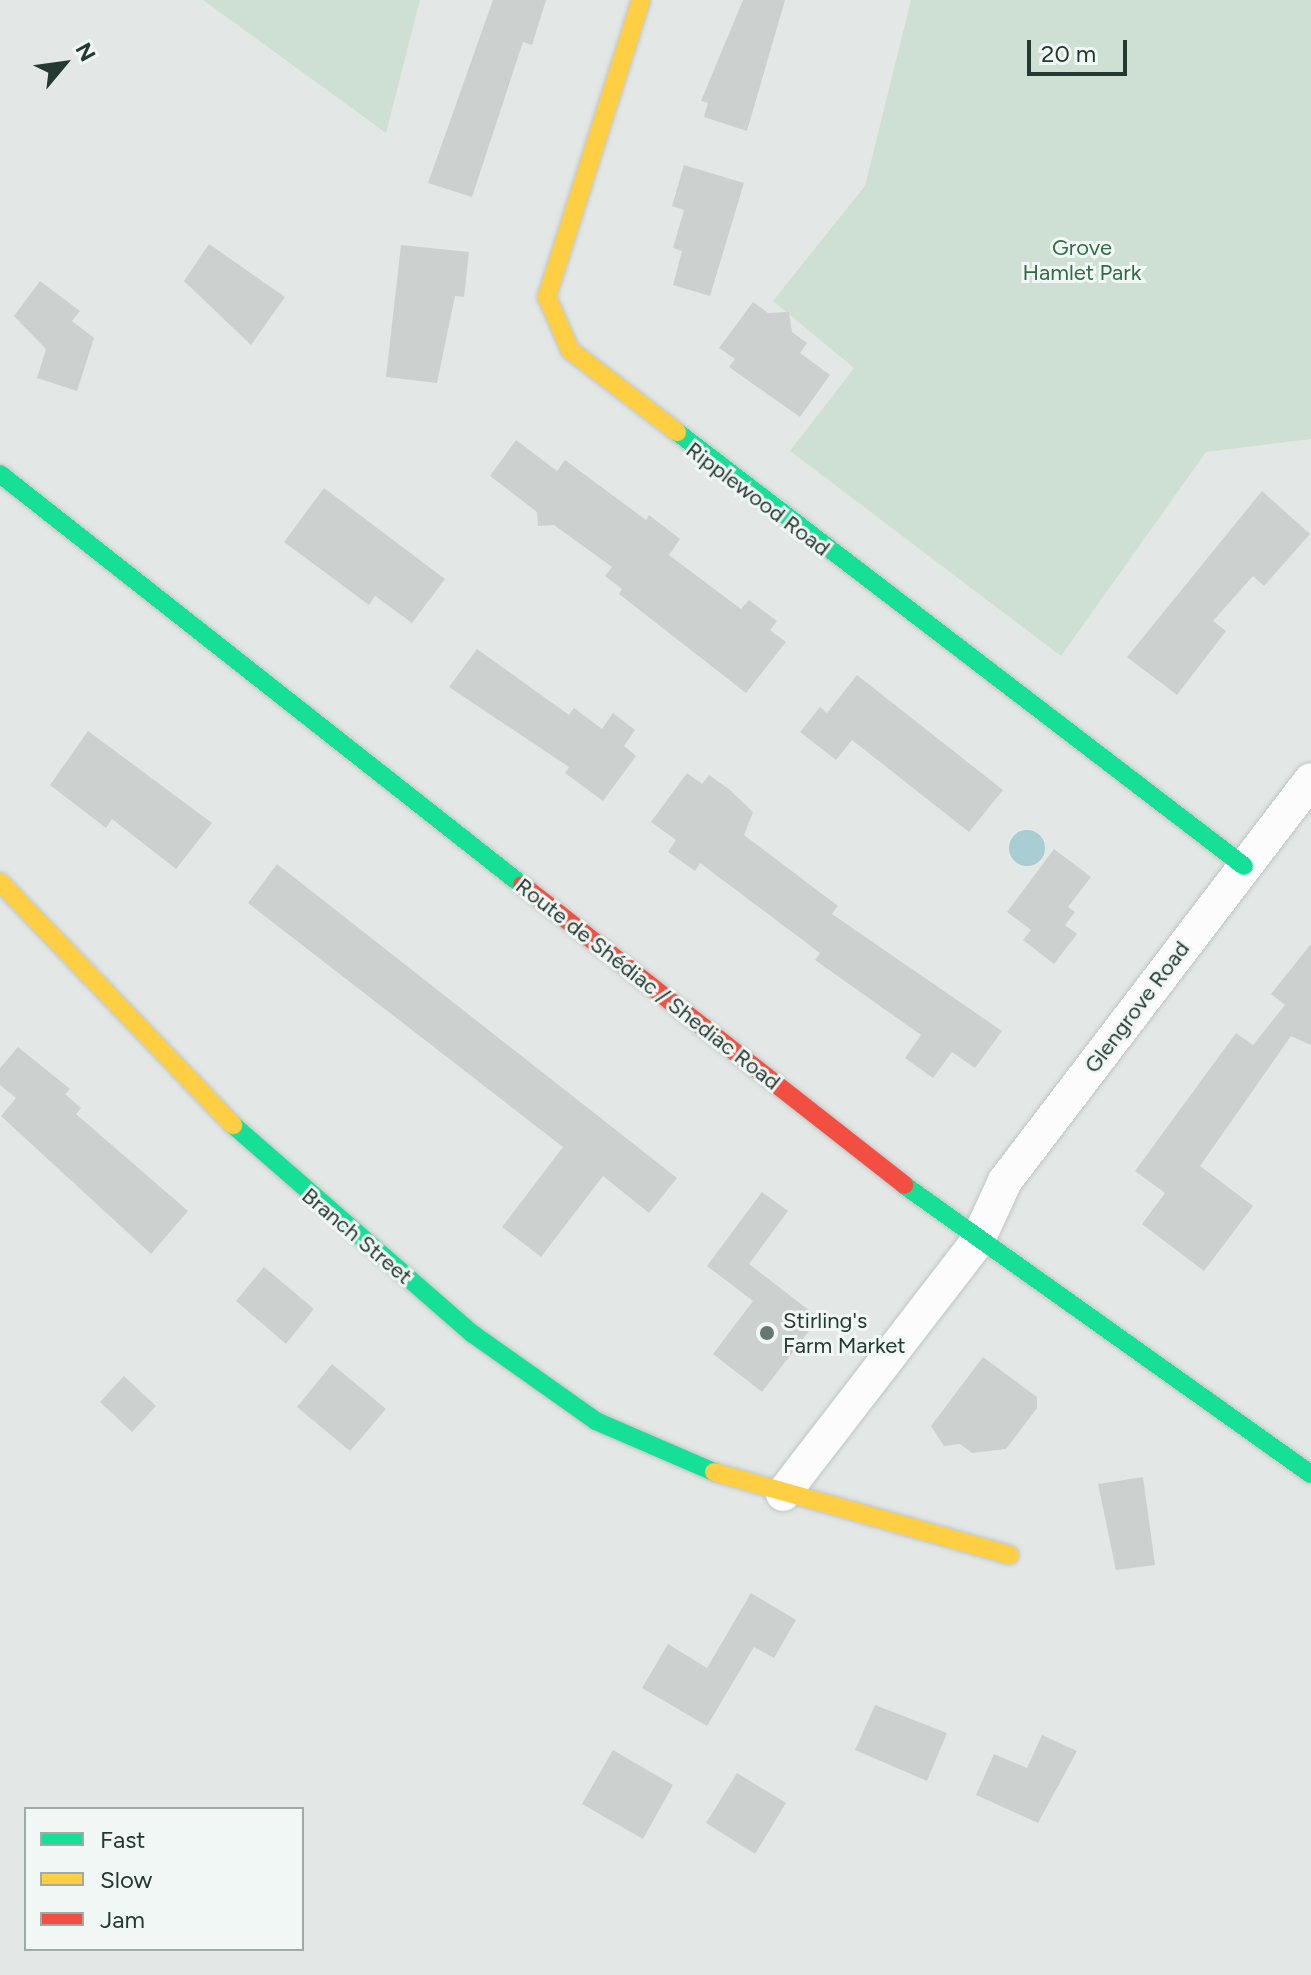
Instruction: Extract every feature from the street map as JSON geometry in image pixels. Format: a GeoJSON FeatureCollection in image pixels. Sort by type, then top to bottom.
{"type":"FeatureCollection","features":[{"type":"Feature","properties":{"kind":"street","name":"Ripplewood Road"},"geometry":{"type":"LineString","coordinates":[[641,0],[547,297],[570,350],[1244,866]]}},
{"type":"Feature","properties":{"kind":"street","name":"Route de Shédiac / Shediac Road"},"geometry":{"type":"LineString","coordinates":[[0,474],[977,1242],[1311,1474]]}},
{"type":"Feature","properties":{"kind":"street","name":"Glengrove Road"},"geometry":{"type":"LineString","coordinates":[[977,1242],[1005,1181],[1311,780]]}},
{"type":"Feature","properties":{"kind":"street","name":"Branch Street"},"geometry":{"type":"LineString","coordinates":[[0,882],[266,1159],[473,1334],[596,1421],[783,1494],[1010,1555]]}},
{"type":"Feature","properties":{"kind":"street"},"geometry":{"type":"LineString","coordinates":[[783,1494],[977,1242]]}},
{"type":"Feature","properties":{"kind":"green space"},"geometry":{"type":"Polygon","coordinates":[[[203,0],[420,0],[386,133],[203,0]]]}},
{"type":"Feature","properties":{"kind":"green space","name":"Grove Hamlet Park"},"geometry":{"type":"Polygon","coordinates":[[[911,0],[1311,0],[1311,439],[1206,452],[1061,656],[790,451],[854,368],[773,301],[865,186],[911,0]]]}},
{"type":"Feature","properties":{"kind":"water"},"geometry":{"type":"Polygon","coordinates":[[[1027,830],[1040,835],[1045,848],[1040,861],[1027,866],[1014,861],[1009,848],[1014,835],[1027,830]]]}},
{"type":"Feature","properties":{"kind":"building"},"geometry":{"type":"Polygon","coordinates":[[[493,0],[546,0],[532,45],[523,42],[472,197],[428,183],[493,0]]]}},
{"type":"Feature","properties":{"kind":"building"},"geometry":{"type":"Polygon","coordinates":[[[743,0],[785,0],[747,131],[704,117],[708,103],[701,101],[743,0]]]}},
{"type":"Feature","properties":{"kind":"building"},"geometry":{"type":"Polygon","coordinates":[[[684,165],[744,183],[710,296],[673,285],[682,251],[673,248],[684,210],[672,206],[684,165]]]}},
{"type":"Feature","properties":{"kind":"building"},"geometry":{"type":"Polygon","coordinates":[[[209,244],[285,297],[251,345],[184,281],[209,244]]]}},
{"type":"Feature","properties":{"kind":"building"},"geometry":{"type":"Polygon","coordinates":[[[401,245],[469,252],[464,297],[455,296],[437,383],[386,377],[401,245]]]}},
{"type":"Feature","properties":{"kind":"building"},"geometry":{"type":"Polygon","coordinates":[[[40,281],[80,311],[72,321],[94,338],[77,391],[37,378],[46,349],[14,316],[40,281]]]}},
{"type":"Feature","properties":{"kind":"building"},"geometry":{"type":"Polygon","coordinates":[[[753,302],[768,313],[789,312],[792,332],[807,343],[800,353],[830,375],[800,417],[729,367],[735,359],[719,348],[753,302]]]}},
{"type":"Feature","properties":{"kind":"building"},"geometry":{"type":"Polygon","coordinates":[[[516,440],[557,471],[565,460],[646,520],[649,515],[680,539],[669,555],[741,609],[749,600],[777,621],[770,630],[786,642],[746,693],[619,594],[622,589],[605,576],[612,567],[554,525],[538,526],[537,512],[490,476],[516,440]]]}},
{"type":"Feature","properties":{"kind":"building"},"geometry":{"type":"Polygon","coordinates":[[[324,488],[445,579],[412,623],[375,596],[369,605],[284,542],[324,488]]]}},
{"type":"Feature","properties":{"kind":"building"},"geometry":{"type":"Polygon","coordinates":[[[1262,491],[1310,534],[1264,586],[1253,576],[1213,621],[1226,631],[1177,695],[1127,657],[1262,491]]]}},
{"type":"Feature","properties":{"kind":"building"},"geometry":{"type":"Polygon","coordinates":[[[477,649],[569,715],[574,708],[602,729],[613,713],[635,730],[624,746],[636,756],[603,801],[565,773],[569,767],[449,687],[477,649]]]}},
{"type":"Feature","properties":{"kind":"building"},"geometry":{"type":"Polygon","coordinates":[[[857,675],[1003,790],[969,832],[852,740],[836,760],[800,732],[820,707],[827,713],[857,675]]]}},
{"type":"Feature","properties":{"kind":"building"},"geometry":{"type":"Polygon","coordinates":[[[88,731],[212,823],[176,869],[112,819],[106,828],[50,785],[88,731]]]}},
{"type":"Feature","properties":{"kind":"building"},"geometry":{"type":"Polygon","coordinates":[[[687,773],[702,784],[709,775],[753,812],[744,835],[838,906],[832,914],[1002,1031],[975,1068],[952,1052],[933,1078],[905,1058],[921,1035],[815,960],[820,953],[700,863],[695,871],[668,852],[676,840],[651,822],[687,773]]]}},
{"type":"Feature","properties":{"kind":"building"},"geometry":{"type":"Polygon","coordinates":[[[1054,849],[1091,877],[1068,907],[1075,912],[1065,925],[1077,934],[1054,964],[1023,940],[1031,930],[1007,912],[1054,849]]]}},
{"type":"Feature","properties":{"kind":"building"},"geometry":{"type":"Polygon","coordinates":[[[277,864],[677,1178],[649,1213],[603,1176],[541,1257],[502,1227],[563,1147],[248,903],[277,864]]]}},
{"type":"Feature","properties":{"kind":"building"},"geometry":{"type":"Polygon","coordinates":[[[1311,944],[1311,1045],[1291,1036],[1200,1166],[1253,1206],[1204,1271],[1142,1224],[1165,1193],[1135,1171],[1236,1033],[1253,1045],[1285,1005],[1271,994],[1311,944]]]}},
{"type":"Feature","properties":{"kind":"building"},"geometry":{"type":"Polygon","coordinates":[[[18,1047],[70,1089],[65,1094],[81,1108],[76,1114],[188,1211],[151,1254],[1,1116],[16,1098],[0,1085],[0,1068],[18,1047]]]}},
{"type":"Feature","properties":{"kind":"building"},"geometry":{"type":"Polygon","coordinates":[[[762,1192],[788,1211],[749,1264],[819,1318],[762,1392],[713,1354],[753,1301],[707,1266],[762,1192]]]}},
{"type":"Feature","properties":{"kind":"building"},"geometry":{"type":"Polygon","coordinates":[[[264,1267],[314,1309],[286,1344],[236,1301],[264,1267]]]}},
{"type":"Feature","properties":{"kind":"building"},"geometry":{"type":"Polygon","coordinates":[[[983,1357],[1037,1397],[1037,1408],[1006,1449],[972,1453],[960,1444],[944,1446],[931,1426],[983,1357]]]}},
{"type":"Feature","properties":{"kind":"building"},"geometry":{"type":"Polygon","coordinates":[[[332,1364],[386,1409],[350,1451],[297,1407],[332,1364]]]}},
{"type":"Feature","properties":{"kind":"building"},"geometry":{"type":"Polygon","coordinates":[[[124,1376],[156,1406],[132,1432],[100,1402],[124,1376]]]}},
{"type":"Feature","properties":{"kind":"building"},"geometry":{"type":"Polygon","coordinates":[[[1143,1477],[1155,1565],[1116,1570],[1098,1484],[1143,1477]]]}},
{"type":"Feature","properties":{"kind":"building"},"geometry":{"type":"Polygon","coordinates":[[[751,1593],[796,1620],[774,1658],[754,1647],[707,1726],[642,1688],[668,1644],[707,1668],[751,1593]]]}},
{"type":"Feature","properties":{"kind":"building"},"geometry":{"type":"Polygon","coordinates":[[[875,1705],[947,1733],[927,1781],[855,1750],[875,1705]]]}},
{"type":"Feature","properties":{"kind":"building"},"geometry":{"type":"Polygon","coordinates":[[[1042,1735],[1077,1751],[1038,1823],[976,1795],[994,1754],[1027,1768],[1042,1735]]]}},
{"type":"Feature","properties":{"kind":"building"},"geometry":{"type":"Polygon","coordinates":[[[613,1750],[673,1785],[643,1839],[582,1804],[613,1750]]]}},
{"type":"Feature","properties":{"kind":"building"},"geometry":{"type":"Polygon","coordinates":[[[737,1773],[786,1803],[755,1854],[706,1823],[737,1773]]]}},
{"type":"Feature","properties":{"kind":"traffic: fast"},"geometry":{"type":"LineString","coordinates":[[677,432],[1244,866]]}},
{"type":"Feature","properties":{"kind":"traffic: fast"},"geometry":{"type":"LineString","coordinates":[[0,474],[522,885]]}},
{"type":"Feature","properties":{"kind":"traffic: fast"},"geometry":{"type":"LineString","coordinates":[[233,1125],[473,1334],[596,1421],[714,1472]]}},
{"type":"Feature","properties":{"kind":"traffic: fast"},"geometry":{"type":"LineString","coordinates":[[904,1185],[1311,1474]]}},
{"type":"Feature","properties":{"kind":"traffic: slow"},"geometry":{"type":"LineString","coordinates":[[641,0],[547,297],[570,350],[677,432]]}},
{"type":"Feature","properties":{"kind":"traffic: slow"},"geometry":{"type":"LineString","coordinates":[[0,882],[233,1125]]}},
{"type":"Feature","properties":{"kind":"traffic: slow"},"geometry":{"type":"LineString","coordinates":[[714,1472],[1010,1555]]}},
{"type":"Feature","properties":{"kind":"traffic: jam"},"geometry":{"type":"LineString","coordinates":[[522,885],[904,1185]]}},
{"type":"Feature","properties":{"kind":"place","name":"Stirling's Farm Market"},"geometry":{"type":"Point","coordinates":[767,1333]}}]}
